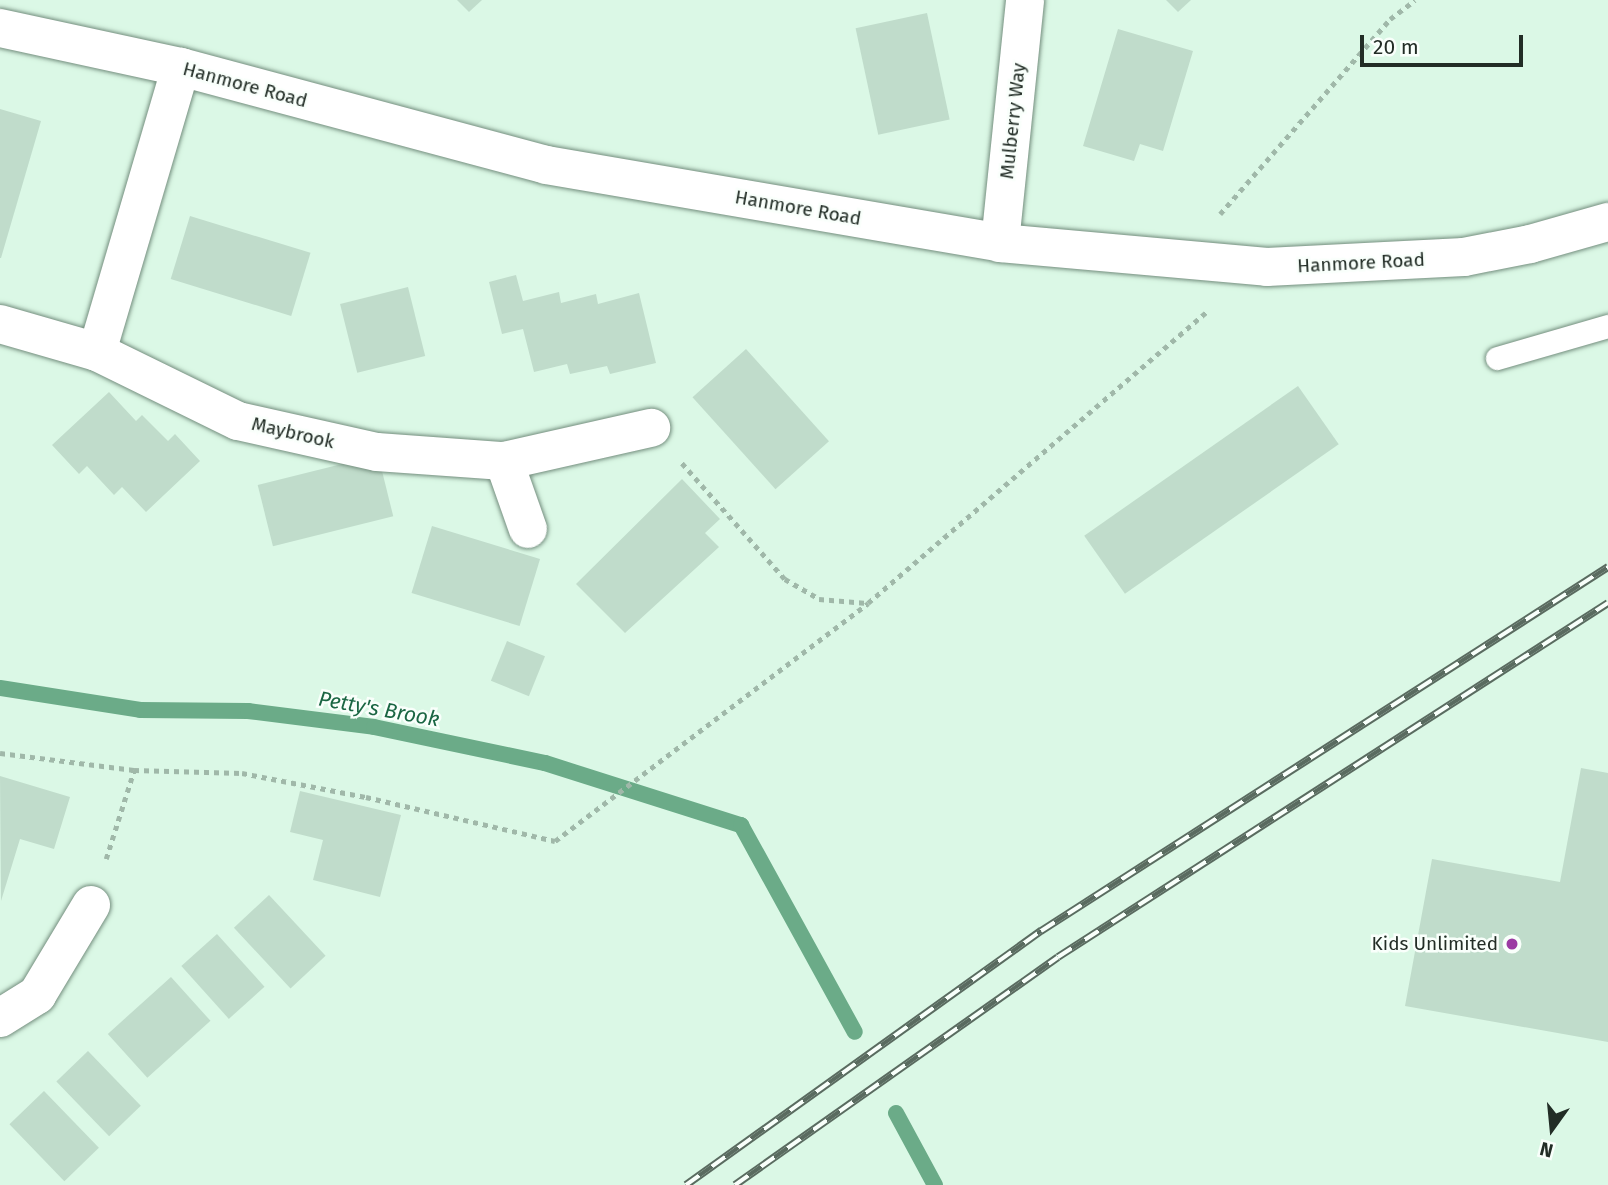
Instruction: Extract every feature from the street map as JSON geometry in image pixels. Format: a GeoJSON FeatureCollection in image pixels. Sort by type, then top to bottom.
{"type":"FeatureCollection","features":[{"type":"Feature","properties":{"kind":"street","name":"Mulberry Way"},"geometry":{"type":"LineString","coordinates":[[1000,243],[1025,0]]}},
{"type":"Feature","properties":{"kind":"street","name":"Hanmore Road"},"geometry":{"type":"LineString","coordinates":[[0,28],[181,67],[546,165],[1000,243],[1267,267],[1464,257],[1530,244],[1608,222]]}},
{"type":"Feature","properties":{"kind":"street"},"geometry":{"type":"LineString","coordinates":[[97,352],[181,67]]}},
{"type":"Feature","properties":{"kind":"street","name":"Maybrook"},"geometry":{"type":"LineString","coordinates":[[0,324],[97,352],[238,421],[377,452],[504,461],[651,428]]}},
{"type":"Feature","properties":{"kind":"street"},"geometry":{"type":"LineString","coordinates":[[504,461],[528,529]]}},
{"type":"Feature","properties":{"kind":"street"},"geometry":{"type":"LineString","coordinates":[[0,1018],[37,995],[91,905]]}},
{"type":"Feature","properties":{"kind":"lane"},"geometry":{"type":"LineString","coordinates":[[1497,358],[1608,326]]}},
{"type":"Feature","properties":{"kind":"path"},"geometry":{"type":"LineString","coordinates":[[1216,218],[1390,19],[1415,0]]}},
{"type":"Feature","properties":{"kind":"path"},"geometry":{"type":"LineString","coordinates":[[0,753],[134,770],[242,773],[366,797],[555,841],[868,603],[1056,438],[1214,305]]}},
{"type":"Feature","properties":{"kind":"path"},"geometry":{"type":"LineString","coordinates":[[651,428],[785,579],[819,599],[868,603]]}},
{"type":"Feature","properties":{"kind":"path"},"geometry":{"type":"LineString","coordinates":[[91,905],[134,770]]}},
{"type":"Feature","properties":{"kind":"building"},"geometry":{"type":"Polygon","coordinates":[[[457,0],[482,0],[469,12],[457,0]]]}},
{"type":"Feature","properties":{"kind":"building"},"geometry":{"type":"Polygon","coordinates":[[[1166,0],[1191,0],[1178,12],[1166,0]]]}},
{"type":"Feature","properties":{"kind":"building"},"geometry":{"type":"Polygon","coordinates":[[[927,13],[950,120],[878,135],[856,28],[927,13]]]}},
{"type":"Feature","properties":{"kind":"building"},"geometry":{"type":"Polygon","coordinates":[[[1118,29],[1193,51],[1163,151],[1140,144],[1134,161],[1083,146],[1118,29]]]}},
{"type":"Feature","properties":{"kind":"building"},"geometry":{"type":"Polygon","coordinates":[[[0,109],[41,121],[1,258],[0,258],[0,109]]]}},
{"type":"Feature","properties":{"kind":"building"},"geometry":{"type":"Polygon","coordinates":[[[190,216],[310,253],[291,316],[171,279],[190,216]]]}},
{"type":"Feature","properties":{"kind":"building"},"geometry":{"type":"Polygon","coordinates":[[[516,275],[523,301],[559,292],[561,303],[596,294],[598,304],[639,293],[656,363],[610,374],[607,366],[570,374],[567,364],[534,372],[523,329],[502,334],[489,282],[516,275]]]}},
{"type":"Feature","properties":{"kind":"building"},"geometry":{"type":"Polygon","coordinates":[[[408,287],[425,356],[357,373],[340,304],[408,287]]]}},
{"type":"Feature","properties":{"kind":"building"},"geometry":{"type":"Polygon","coordinates":[[[746,349],[829,441],[775,489],[692,397],[746,349]]]}},
{"type":"Feature","properties":{"kind":"building"},"geometry":{"type":"Polygon","coordinates":[[[1298,386],[1339,444],[1125,594],[1084,536],[1298,386]]]}},
{"type":"Feature","properties":{"kind":"building"},"geometry":{"type":"Polygon","coordinates":[[[109,392],[136,421],[142,415],[168,441],[175,434],[200,461],[146,512],[122,487],[114,495],[87,466],[79,474],[52,445],[109,392]]]}},
{"type":"Feature","properties":{"kind":"building"},"geometry":{"type":"Polygon","coordinates":[[[378,455],[393,516],[273,546],[258,485],[378,455]]]}},
{"type":"Feature","properties":{"kind":"building"},"geometry":{"type":"Polygon","coordinates":[[[682,479],[720,519],[705,533],[719,547],[625,633],[576,584],[682,479]]]}},
{"type":"Feature","properties":{"kind":"building"},"geometry":{"type":"Polygon","coordinates":[[[432,526],[540,559],[520,626],[412,593],[432,526]]]}},
{"type":"Feature","properties":{"kind":"building"},"geometry":{"type":"Polygon","coordinates":[[[507,641],[545,656],[529,696],[491,681],[507,641]]]}},
{"type":"Feature","properties":{"kind":"building","name":"Kids Unlimited"},"geometry":{"type":"Polygon","coordinates":[[[1581,768],[1608,773],[1608,1042],[1405,1006],[1432,859],[1560,882],[1581,768]]]}},
{"type":"Feature","properties":{"kind":"building"},"geometry":{"type":"Polygon","coordinates":[[[0,776],[70,797],[54,849],[20,839],[1,901],[0,776]]]}},
{"type":"Feature","properties":{"kind":"building"},"geometry":{"type":"Polygon","coordinates":[[[300,791],[401,815],[380,897],[313,880],[323,840],[290,832],[300,791]]]}},
{"type":"Feature","properties":{"kind":"building"},"geometry":{"type":"Polygon","coordinates":[[[269,895],[326,956],[291,988],[234,928],[269,895]]]}},
{"type":"Feature","properties":{"kind":"building"},"geometry":{"type":"Polygon","coordinates":[[[217,934],[265,987],[229,1019],[181,966],[217,934]]]}},
{"type":"Feature","properties":{"kind":"building"},"geometry":{"type":"Polygon","coordinates":[[[171,977],[210,1021],[147,1078],[108,1034],[171,977]]]}},
{"type":"Feature","properties":{"kind":"building"},"geometry":{"type":"Polygon","coordinates":[[[88,1051],[141,1106],[109,1136],[56,1082],[88,1051]]]}},
{"type":"Feature","properties":{"kind":"building"},"geometry":{"type":"Polygon","coordinates":[[[44,1091],[99,1148],[64,1181],[9,1124],[44,1091]]]}},
{"type":"Feature","properties":{"kind":"waterway","name":"Petty's Brook"},"geometry":{"type":"LineString","coordinates":[[0,688],[140,710],[248,711],[374,727],[545,763],[741,825],[855,1032]]}},
{"type":"Feature","properties":{"kind":"waterway"},"geometry":{"type":"LineString","coordinates":[[896,1113],[935,1185]]}},
{"type":"Feature","properties":{"kind":"railway"},"geometry":{"type":"LineString","coordinates":[[686,1185],[1041,931],[1608,567]]}},
{"type":"Feature","properties":{"kind":"railway"},"geometry":{"type":"LineString","coordinates":[[735,1185],[1058,957],[1608,603]]}},
{"type":"Feature","properties":{"kind":"place","name":"Kids Unlimited"},"geometry":{"type":"Point","coordinates":[1512,944]}}]}
